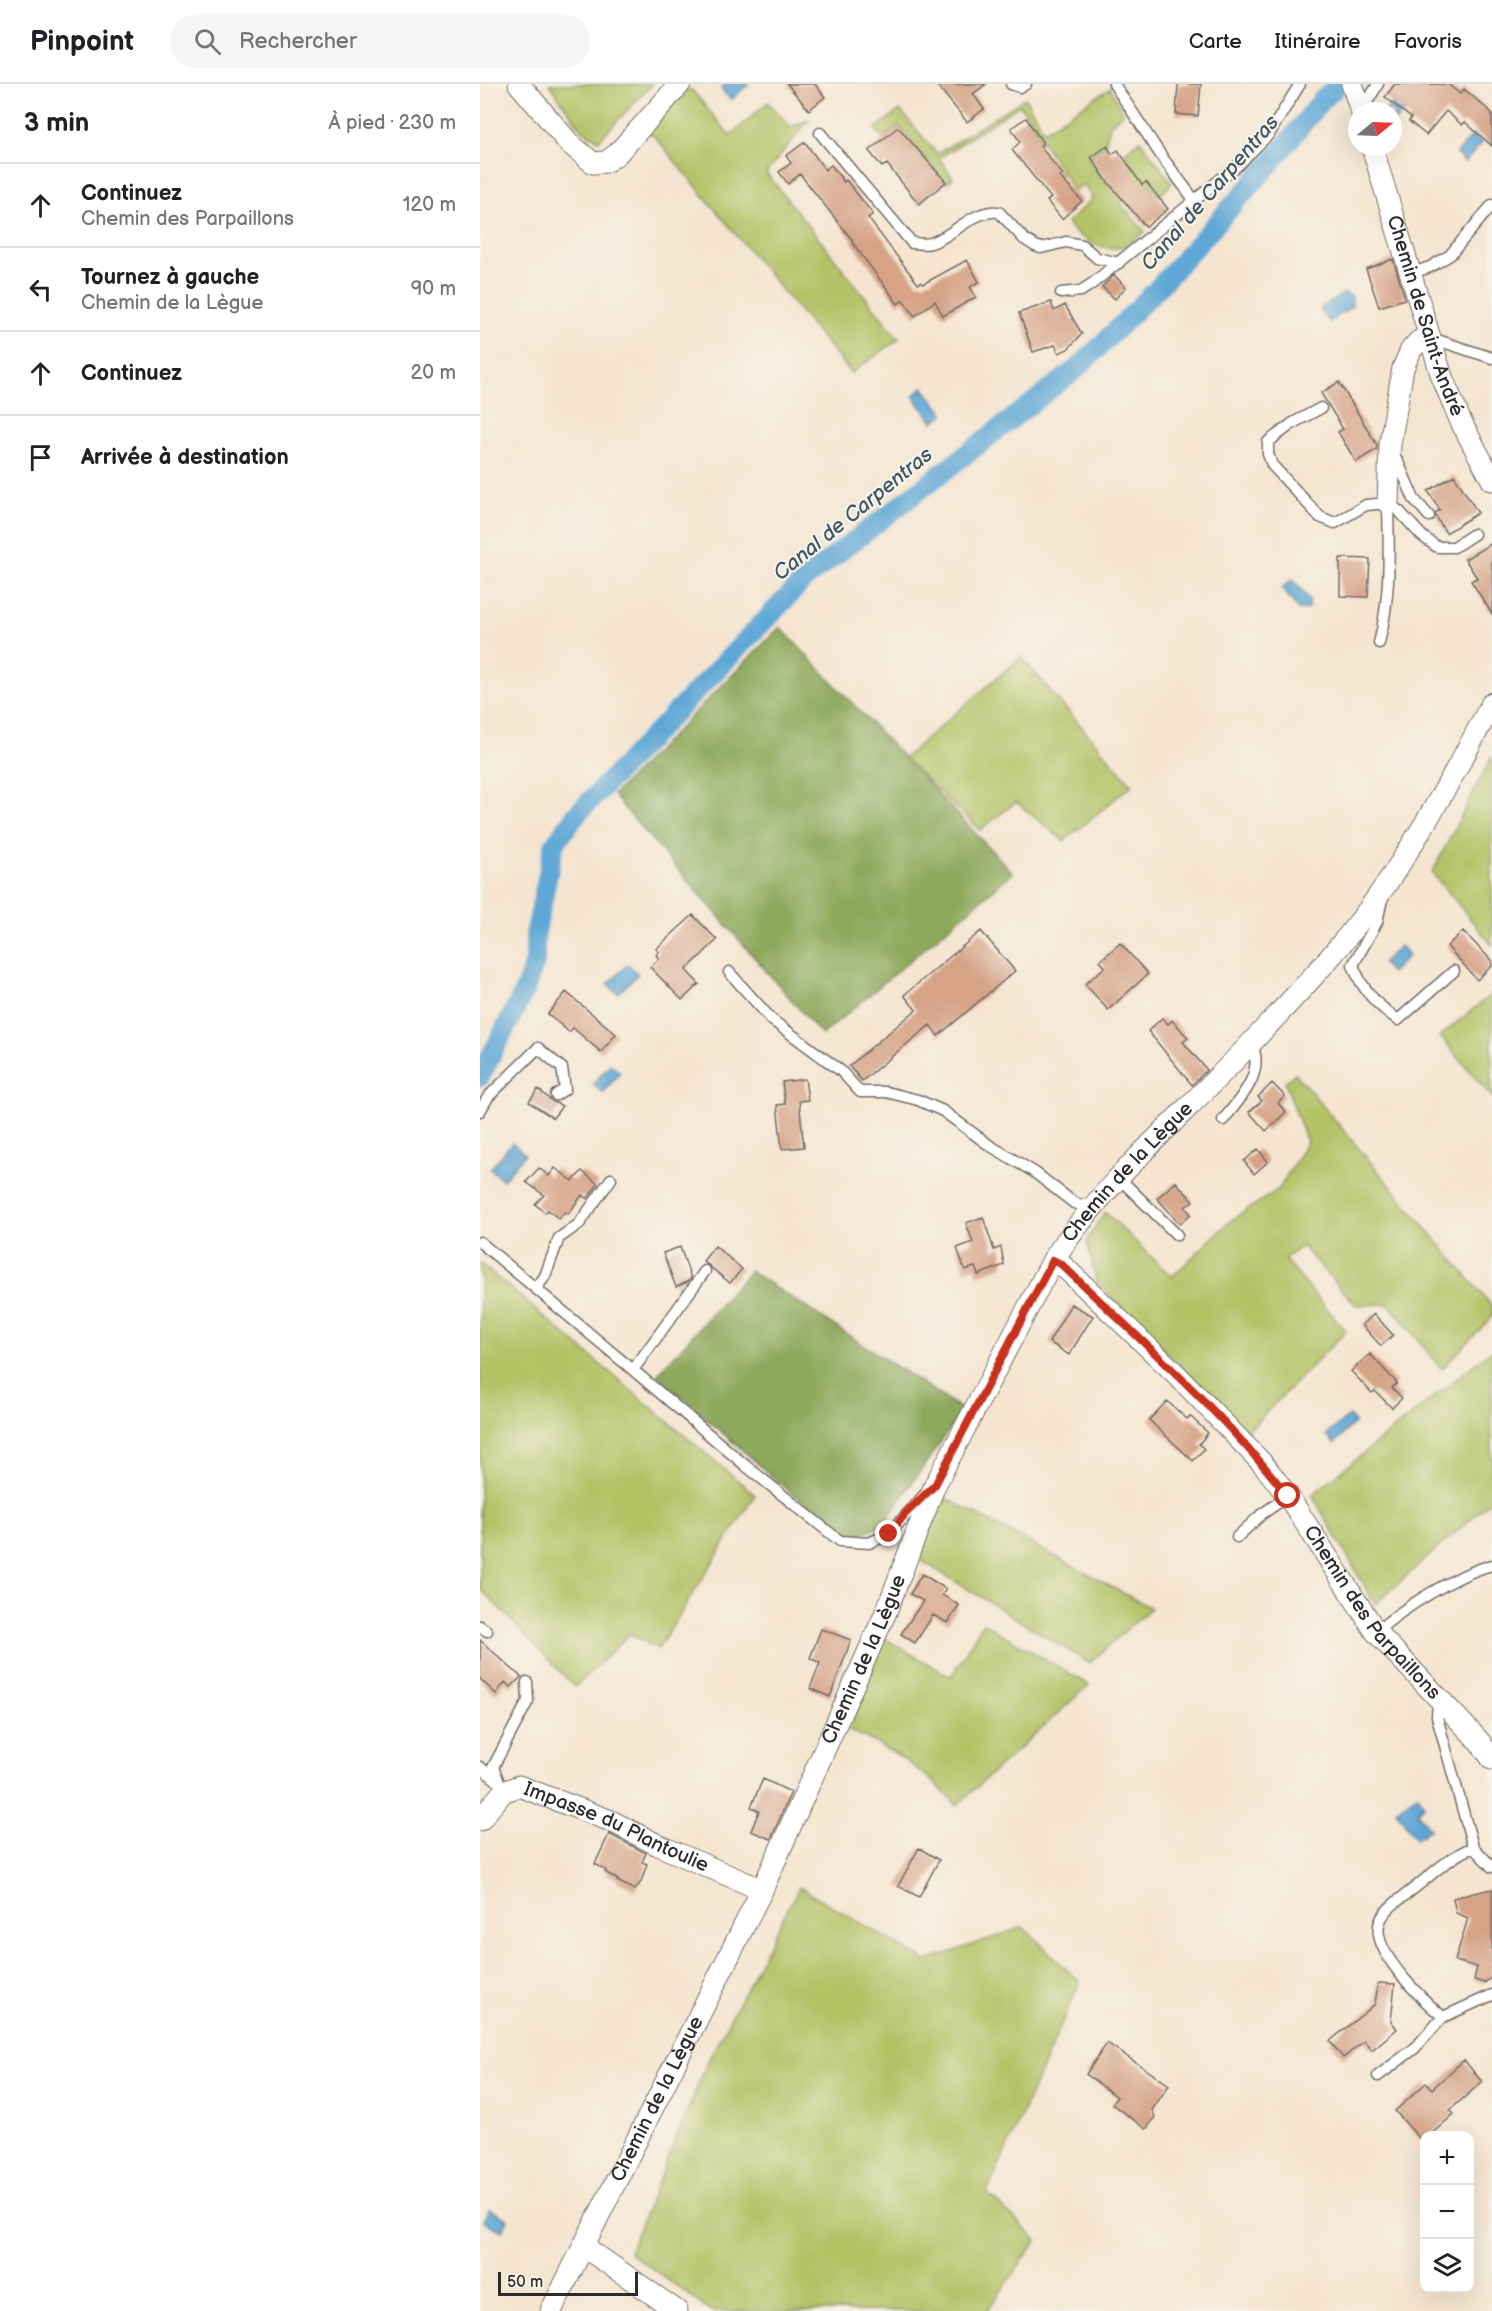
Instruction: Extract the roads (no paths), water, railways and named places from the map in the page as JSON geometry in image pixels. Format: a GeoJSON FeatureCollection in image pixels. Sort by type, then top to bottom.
{"type":"FeatureCollection","features":[{"type":"Feature","properties":{"kind":"street"},"geometry":{"type":"LineString","coordinates":[[519,84],[569,143],[593,163],[606,162],[617,154],[680,84]]}},
{"type":"Feature","properties":{"kind":"street","name":"Chemin de Saint-André"},"geometry":{"type":"LineString","coordinates":[[1375,156],[1442,377],[1461,422],[1492,480]]}},
{"type":"Feature","properties":{"kind":"street"},"geometry":{"type":"LineString","coordinates":[[1388,503],[1390,453],[1403,368],[1411,350],[1419,341],[1428,337]]}},
{"type":"Feature","properties":{"kind":"street","name":"Chemin de la Lègue"},"geometry":{"type":"LineString","coordinates":[[550,2311],[762,1890],[886,1612],[935,1485],[1053,1260],[1069,1235],[1092,1207],[1251,1042],[1335,950],[1386,885],[1422,827],[1492,703]]}},
{"type":"Feature","properties":{"kind":"street","name":"Chemin des Parpaillons"},"geometry":{"type":"LineString","coordinates":[[1053,1260],[1061,1264],[1175,1373],[1263,1464],[1288,1496],[1376,1632],[1480,1742],[1492,1759]]}},
{"type":"Feature","properties":{"kind":"street","name":"Impasse du Plantoulie"},"geometry":{"type":"LineString","coordinates":[[480,1820],[501,1787],[519,1786],[601,1817],[658,1845],[762,1890]]}},
{"type":"Feature","properties":{"kind":"street"},"geometry":{"type":"LineString","coordinates":[[583,2246],[677,2311]]}},
{"type":"Feature","properties":{"kind":"lane"},"geometry":{"type":"LineString","coordinates":[[1011,84],[1020,87],[1026,84]]}},
{"type":"Feature","properties":{"kind":"lane"},"geometry":{"type":"LineString","coordinates":[[1114,84],[1162,158],[1195,201]]}},
{"type":"Feature","properties":{"kind":"lane"},"geometry":{"type":"LineString","coordinates":[[1061,293],[1081,291],[1119,263],[1238,165],[1269,134],[1300,84]]}},
{"type":"Feature","properties":{"kind":"lane"},"geometry":{"type":"LineString","coordinates":[[1358,101],[1378,84]]}},
{"type":"Feature","properties":{"kind":"lane"},"geometry":{"type":"LineString","coordinates":[[820,133],[912,243],[930,244],[981,214],[992,211],[999,212],[1024,239],[1035,246],[1041,248],[1066,242],[1082,245],[1096,258],[1119,263]]}},
{"type":"Feature","properties":{"kind":"lane"},"geometry":{"type":"LineString","coordinates":[[1409,274],[1430,267],[1450,255],[1492,205]]}},
{"type":"Feature","properties":{"kind":"lane"},"geometry":{"type":"LineString","coordinates":[[1428,337],[1492,358]]}},
{"type":"Feature","properties":{"kind":"lane"},"geometry":{"type":"LineString","coordinates":[[1321,408],[1293,423],[1268,442],[1268,454],[1272,465],[1320,517],[1335,523],[1366,505],[1388,503],[1399,511],[1422,536],[1437,547],[1454,547],[1474,534]]}},
{"type":"Feature","properties":{"kind":"lane"},"geometry":{"type":"LineString","coordinates":[[1390,453],[1398,462],[1414,499],[1429,516]]}},
{"type":"Feature","properties":{"kind":"lane"},"geometry":{"type":"LineString","coordinates":[[1379,643],[1389,590],[1388,503]]}},
{"type":"Feature","properties":{"kind":"lane"},"geometry":{"type":"LineString","coordinates":[[1386,885],[1377,922],[1353,965],[1359,981],[1377,1005],[1398,1020],[1454,971]]}},
{"type":"Feature","properties":{"kind":"lane"},"geometry":{"type":"LineString","coordinates":[[729,972],[772,1020],[841,1071],[860,1092],[886,1092],[918,1100],[943,1111],[989,1145],[1034,1172],[1074,1203],[1092,1207]]}},
{"type":"Feature","properties":{"kind":"lane"},"geometry":{"type":"LineString","coordinates":[[1223,1120],[1248,1088],[1257,1067],[1256,1052],[1251,1042]]}},
{"type":"Feature","properties":{"kind":"lane"},"geometry":{"type":"LineString","coordinates":[[480,1111],[488,1097],[538,1048],[562,1068],[565,1089],[556,1095]]}},
{"type":"Feature","properties":{"kind":"lane"},"geometry":{"type":"LineString","coordinates":[[1119,1178],[1177,1235]]}},
{"type":"Feature","properties":{"kind":"lane"},"geometry":{"type":"LineString","coordinates":[[536,1289],[545,1276],[559,1238],[579,1224],[611,1179]]}},
{"type":"Feature","properties":{"kind":"lane"},"geometry":{"type":"LineString","coordinates":[[480,1242],[746,1466],[840,1541],[869,1543],[889,1534],[906,1513],[935,1485]]}},
{"type":"Feature","properties":{"kind":"lane"},"geometry":{"type":"LineString","coordinates":[[633,1370],[705,1271]]}},
{"type":"Feature","properties":{"kind":"lane"},"geometry":{"type":"LineString","coordinates":[[1237,1536],[1262,1514],[1288,1496]]}},
{"type":"Feature","properties":{"kind":"lane"},"geometry":{"type":"LineString","coordinates":[[1376,1632],[1390,1619],[1446,1586],[1492,1565]]}},
{"type":"Feature","properties":{"kind":"lane"},"geometry":{"type":"LineString","coordinates":[[501,1787],[493,1767],[528,1701],[527,1682]]}},
{"type":"Feature","properties":{"kind":"lane"},"geometry":{"type":"LineString","coordinates":[[1438,1698],[1437,1717],[1473,1847],[1492,1867]]}},
{"type":"Feature","properties":{"kind":"lane"},"geometry":{"type":"LineString","coordinates":[[480,1767],[501,1787]]}},
{"type":"Feature","properties":{"kind":"lane"},"geometry":{"type":"LineString","coordinates":[[1443,2017],[1427,2004],[1394,1967],[1379,1939],[1379,1924],[1387,1911],[1413,1889],[1456,1854],[1473,1847]]}},
{"type":"Feature","properties":{"kind":"lane"},"geometry":{"type":"LineString","coordinates":[[1378,2076],[1415,2048],[1443,2017],[1492,1995]]}},
{"type":"Feature","properties":{"kind":"water"},"geometry":{"type":"Polygon","coordinates":[[[726,84],[749,84],[731,100],[721,89],[726,84]]]}},
{"type":"Feature","properties":{"kind":"water"},"geometry":{"type":"Polygon","coordinates":[[[1399,96],[1410,105],[1402,114],[1402,102],[1394,102],[1399,96]]]}},
{"type":"Feature","properties":{"kind":"water"},"geometry":{"type":"Polygon","coordinates":[[[1473,135],[1482,143],[1465,162],[1456,154],[1473,135]]]}},
{"type":"Feature","properties":{"kind":"water"},"geometry":{"type":"Polygon","coordinates":[[[1344,293],[1352,297],[1352,306],[1329,322],[1320,309],[1344,293]]]}},
{"type":"Feature","properties":{"kind":"water"},"geometry":{"type":"Polygon","coordinates":[[[923,387],[944,414],[933,422],[913,396],[923,387]]]}},
{"type":"Feature","properties":{"kind":"water"},"geometry":{"type":"Polygon","coordinates":[[[1293,579],[1310,601],[1308,609],[1299,610],[1282,588],[1293,579]]]}},
{"type":"Feature","properties":{"kind":"water"},"geometry":{"type":"Polygon","coordinates":[[[1400,946],[1409,955],[1391,973],[1382,963],[1400,946]]]}},
{"type":"Feature","properties":{"kind":"water"},"geometry":{"type":"Polygon","coordinates":[[[628,964],[638,974],[618,994],[608,984],[628,964]]]}},
{"type":"Feature","properties":{"kind":"water"},"geometry":{"type":"Polygon","coordinates":[[[610,1064],[620,1072],[603,1093],[593,1084],[610,1064]]]}},
{"type":"Feature","properties":{"kind":"water"},"geometry":{"type":"Polygon","coordinates":[[[512,1143],[525,1154],[503,1180],[490,1169],[512,1143]]]}},
{"type":"Feature","properties":{"kind":"water"},"geometry":{"type":"Polygon","coordinates":[[[1349,1416],[1355,1422],[1334,1444],[1326,1435],[1349,1416]]]}},
{"type":"Feature","properties":{"kind":"water"},"geometry":{"type":"Polygon","coordinates":[[[1418,1794],[1424,1805],[1417,1811],[1430,1829],[1416,1839],[1396,1810],[1418,1794]]]}},
{"type":"Feature","properties":{"kind":"water"},"geometry":{"type":"Polygon","coordinates":[[[489,2209],[508,2219],[502,2231],[483,2221],[489,2209]]]}},
{"type":"Feature","properties":{"kind":"waterway","name":"Canal de Carpentras"},"geometry":{"type":"LineString","coordinates":[[480,1077],[523,994],[535,962],[535,936],[554,845],[575,816],[806,578],[1079,367],[1157,289],[1271,163],[1322,100],[1340,84]]}}]}
